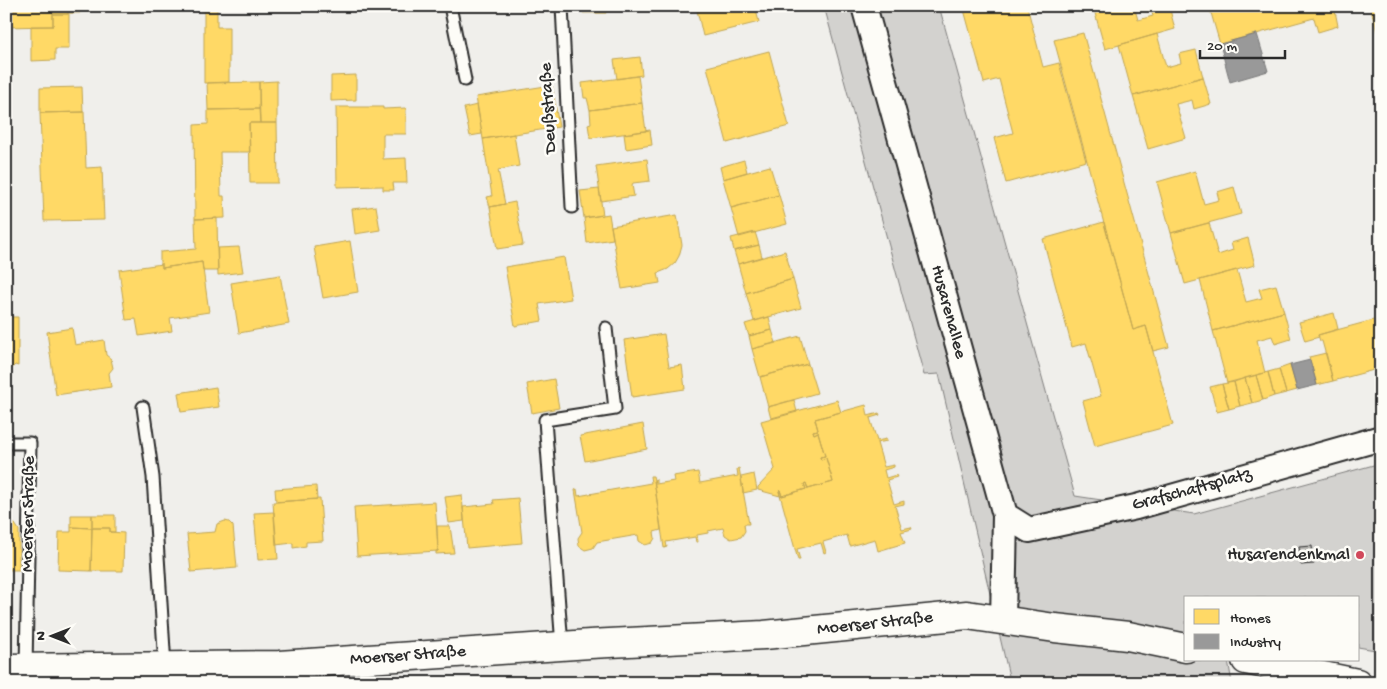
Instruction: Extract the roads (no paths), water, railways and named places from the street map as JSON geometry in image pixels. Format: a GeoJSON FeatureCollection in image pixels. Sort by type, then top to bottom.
{"type":"FeatureCollection","features":[{"type":"Feature","properties":{"kind":"main road","name":"Moerser Straße"},"geometry":{"type":"LineString","coordinates":[[16,668],[279,665],[764,635],[967,616],[1128,636],[1184,648]]}},
{"type":"Feature","properties":{"kind":"main road"},"geometry":{"type":"LineString","coordinates":[[1256,662],[1358,683]]}},
{"type":"Feature","properties":{"kind":"street","name":"Husarenallee"},"geometry":{"type":"LineString","coordinates":[[864,6],[1005,515],[1003,620]]}},
{"type":"Feature","properties":{"kind":"street","name":"Grafschaftsplatz"},"geometry":{"type":"LineString","coordinates":[[1005,515],[1030,530],[1136,506],[1381,438]]}},
{"type":"Feature","properties":{"kind":"lane"},"geometry":{"type":"LineString","coordinates":[[450,6],[465,80]]}},
{"type":"Feature","properties":{"kind":"lane","name":"Deußstraße"},"geometry":{"type":"LineString","coordinates":[[562,6],[572,208]]}},
{"type":"Feature","properties":{"kind":"lane"},"geometry":{"type":"LineString","coordinates":[[562,646],[545,420],[615,409],[606,328]]}},
{"type":"Feature","properties":{"kind":"lane"},"geometry":{"type":"LineString","coordinates":[[143,406],[153,477],[164,666]]}},
{"type":"Feature","properties":{"kind":"lane","name":"Moerser Straße"},"geometry":{"type":"LineString","coordinates":[[6,443],[30,444],[16,668]]}},
{"type":"Feature","properties":{"kind":"place","name":"Husarendenkmal"},"geometry":{"type":"Point","coordinates":[1360,555]}}]}
